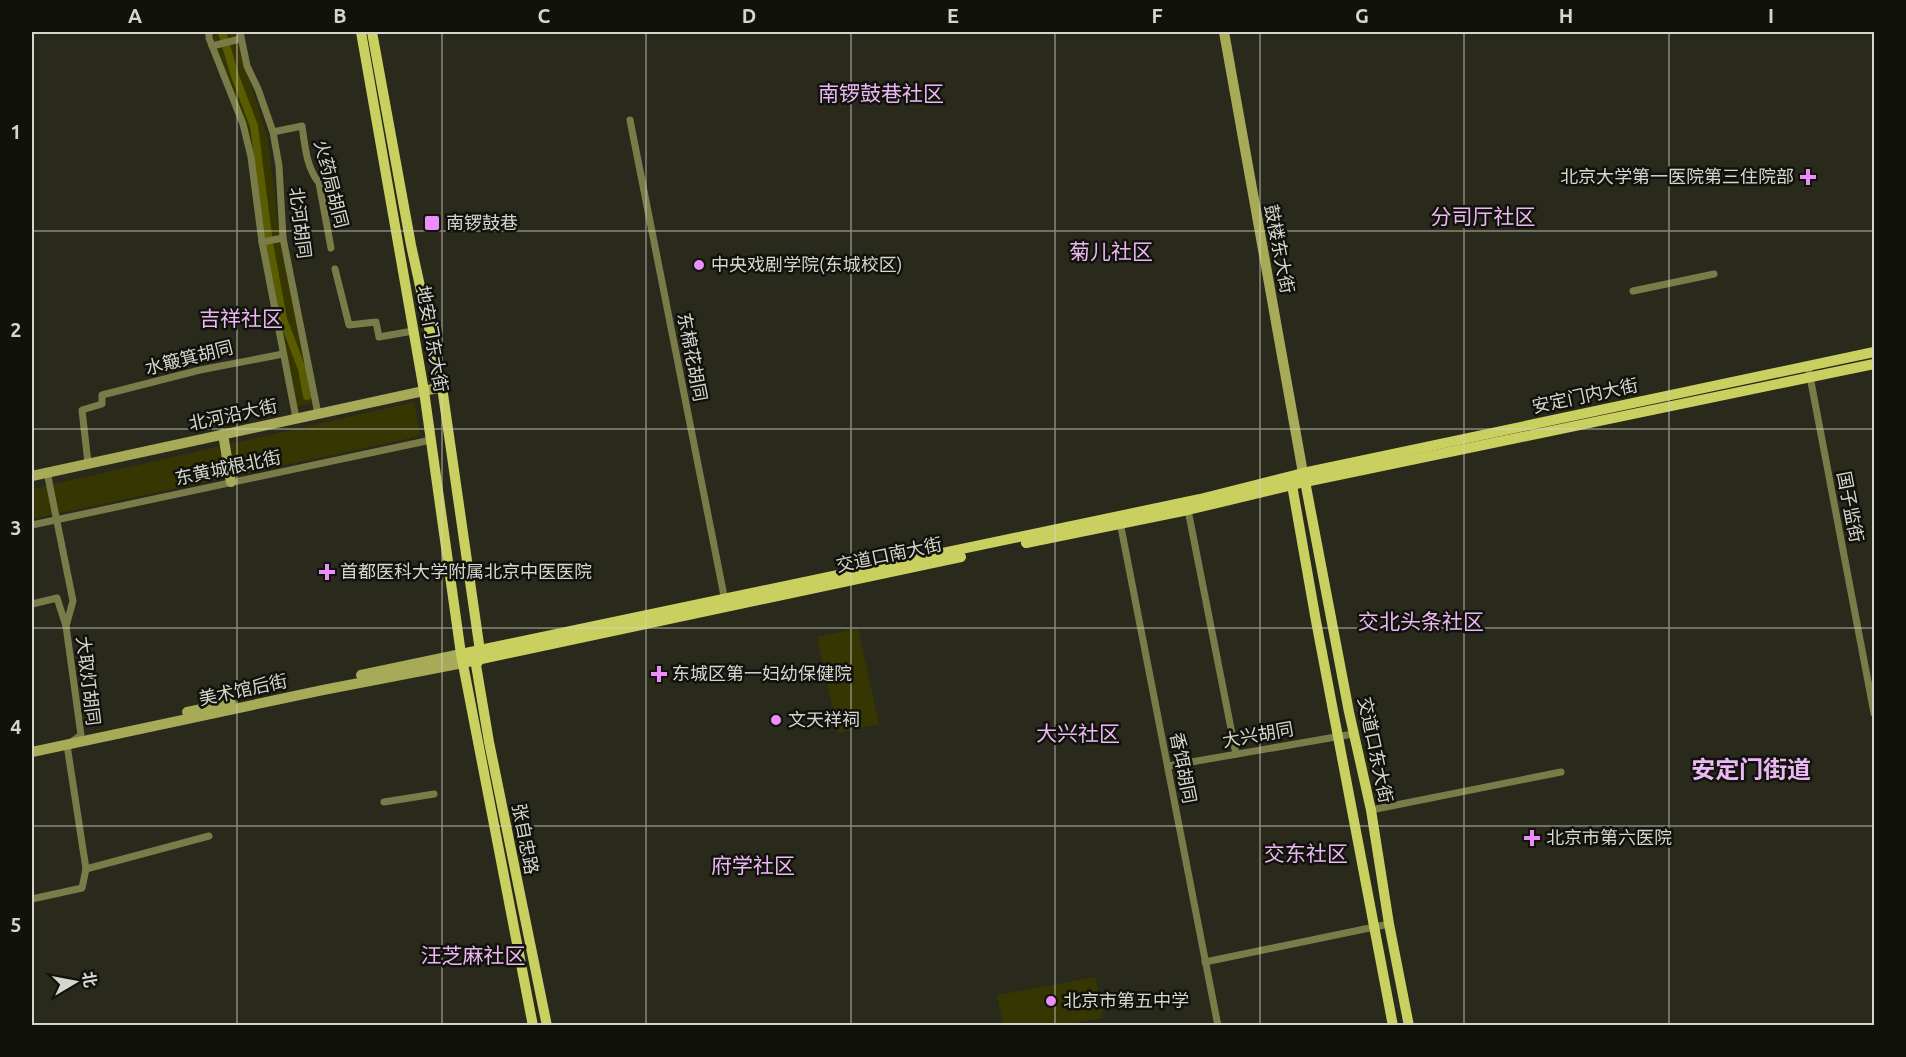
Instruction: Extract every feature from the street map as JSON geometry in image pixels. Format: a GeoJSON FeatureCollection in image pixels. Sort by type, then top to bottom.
{"type":"FeatureCollection","features":[{"type":"Feature","properties":{"kind":"main road","name":"地安门东大街"},"geometry":{"type":"LineString","coordinates":[[361,32],[424,391],[462,659]]}},
{"type":"Feature","properties":{"kind":"main road","name":"地安门东大街"},"geometry":{"type":"LineString","coordinates":[[372,32],[411,245],[442,387],[480,655]]}},
{"type":"Feature","properties":{"kind":"main road","name":"鼓楼东大街"},"geometry":{"type":"LineString","coordinates":[[1224,32],[1304,477]]}},
{"type":"Feature","properties":{"kind":"main road","name":"安定门内大街"},"geometry":{"type":"LineString","coordinates":[[1304,477],[1809,371],[1875,352]]}},
{"type":"Feature","properties":{"kind":"main road","name":"安定门内大街"},"geometry":{"type":"LineString","coordinates":[[1809,371],[1875,364]]}},
{"type":"Feature","properties":{"kind":"main road","name":"北河沿大街"},"geometry":{"type":"LineString","coordinates":[[32,476],[442,387]]}},
{"type":"Feature","properties":{"kind":"main road"},"geometry":{"type":"LineString","coordinates":[[223,434],[231,482]]}},
{"type":"Feature","properties":{"kind":"main road","name":"交道口南大街"},"geometry":{"type":"LineString","coordinates":[[1120,520],[1188,510],[1292,485],[1304,477]]}},
{"type":"Feature","properties":{"kind":"main road","name":"交道口南大街"},"geometry":{"type":"LineString","coordinates":[[462,659],[1120,520],[1200,499],[1304,477]]}},
{"type":"Feature","properties":{"kind":"main road","name":"交道口东大街"},"geometry":{"type":"LineString","coordinates":[[1304,477],[1353,734],[1371,810],[1389,924],[1409,1026]]}},
{"type":"Feature","properties":{"kind":"main road","name":"交道口东大街"},"geometry":{"type":"LineString","coordinates":[[1292,485],[1393,1026]]}},
{"type":"Feature","properties":{"kind":"main road","name":"张自忠路"},"geometry":{"type":"LineString","coordinates":[[480,655],[476,665],[489,742],[547,1026]]}},
{"type":"Feature","properties":{"kind":"main road","name":"张自忠路"},"geometry":{"type":"LineString","coordinates":[[462,659],[533,1026]]}},
{"type":"Feature","properties":{"kind":"main road","name":"美术馆后街"},"geometry":{"type":"LineString","coordinates":[[32,745],[462,659]]}},
{"type":"Feature","properties":{"kind":"main road","name":"美术馆后街"},"geometry":{"type":"LineString","coordinates":[[32,752],[462,659]]}},
{"type":"Feature","properties":{"kind":"street"},"geometry":{"type":"LineString","coordinates":[[209,32],[209,38],[243,124],[251,157],[262,242],[296,418]]}},
{"type":"Feature","properties":{"kind":"street"},"geometry":{"type":"LineString","coordinates":[[212,46],[240,35]]}},
{"type":"Feature","properties":{"kind":"street","name":"北河胡同"},"geometry":{"type":"LineString","coordinates":[[240,35],[247,66],[273,132],[279,166],[284,238],[318,414]]}},
{"type":"Feature","properties":{"kind":"street","name":"东棉花胡同"},"geometry":{"type":"LineString","coordinates":[[630,120],[726,602]]}},
{"type":"Feature","properties":{"kind":"street","name":"火药局胡同"},"geometry":{"type":"LineString","coordinates":[[273,132],[302,126],[313,175],[319,183],[330,248]]}},
{"type":"Feature","properties":{"kind":"street"},"geometry":{"type":"LineString","coordinates":[[262,242],[284,238]]}},
{"type":"Feature","properties":{"kind":"street"},"geometry":{"type":"LineString","coordinates":[[334,269],[349,325],[376,322],[380,337],[413,331]]}},
{"type":"Feature","properties":{"kind":"street"},"geometry":{"type":"LineString","coordinates":[[1633,291],[1714,274]]}},
{"type":"Feature","properties":{"kind":"street","name":"水簸箕胡同"},"geometry":{"type":"LineString","coordinates":[[88,464],[82,410],[102,404],[102,395],[200,370],[283,354]]}},
{"type":"Feature","properties":{"kind":"street","name":"国子监街"},"geometry":{"type":"LineString","coordinates":[[1809,371],[1875,713]]}},
{"type":"Feature","properties":{"kind":"street","name":"东黄城根北街"},"geometry":{"type":"LineString","coordinates":[[32,525],[431,440]]}},
{"type":"Feature","properties":{"kind":"street","name":"大取灯胡同"},"geometry":{"type":"LineString","coordinates":[[32,899],[82,888],[86,869],[67,744],[81,735],[66,626],[73,602],[47,472]]}},
{"type":"Feature","properties":{"kind":"street"},"geometry":{"type":"LineString","coordinates":[[1188,510],[1236,754]]}},
{"type":"Feature","properties":{"kind":"street","name":"香饵胡同"},"geometry":{"type":"LineString","coordinates":[[1120,520],[1218,1026]]}},
{"type":"Feature","properties":{"kind":"street"},"geometry":{"type":"LineString","coordinates":[[32,604],[57,598],[66,626]]}},
{"type":"Feature","properties":{"kind":"street","name":"大兴胡同"},"geometry":{"type":"LineString","coordinates":[[1168,766],[1353,734]]}},
{"type":"Feature","properties":{"kind":"street"},"geometry":{"type":"LineString","coordinates":[[1371,810],[1561,772]]}},
{"type":"Feature","properties":{"kind":"street"},"geometry":{"type":"LineString","coordinates":[[384,802],[434,794]]}},
{"type":"Feature","properties":{"kind":"street"},"geometry":{"type":"LineString","coordinates":[[86,869],[209,836]]}},
{"type":"Feature","properties":{"kind":"street"},"geometry":{"type":"LineString","coordinates":[[1205,962],[1389,924]]}},
{"type":"Feature","properties":{"kind":"shaded area"},"geometry":{"type":"Polygon","coordinates":[[[214,32],[236,32],[268,139],[278,223],[313,403],[296,407],[263,233],[247,128],[214,39],[214,32]]]}},
{"type":"Feature","properties":{"kind":"shaded area"},"geometry":{"type":"Polygon","coordinates":[[[414,402],[420,435],[416,437],[32,519],[32,489],[414,402]]]}},
{"type":"Feature","properties":{"kind":"shaded area"},"geometry":{"type":"Polygon","coordinates":[[[858,628],[879,724],[838,733],[817,637],[858,628]]]}},
{"type":"Feature","properties":{"kind":"shaded area","name":"北京市第五中学"},"geometry":{"type":"Polygon","coordinates":[[[1095,977],[1103,1018],[1061,1025],[1003,1025],[997,995],[1095,977]]]}},
{"type":"Feature","properties":{"kind":"waterway"},"geometry":{"type":"LineString","coordinates":[[222,32],[235,76],[254,126],[269,243],[283,319],[302,369],[307,396]]}},
{"type":"Feature","properties":{"kind":"place","name":"北京大学第一医院第三住院部"},"geometry":{"type":"Point","coordinates":[1808,177]}},
{"type":"Feature","properties":{"kind":"place","name":"南锣鼓巷"},"geometry":{"type":"Point","coordinates":[432,223]}},
{"type":"Feature","properties":{"kind":"place","name":"中央戏剧学院(东城校区)"},"geometry":{"type":"Point","coordinates":[699,265]}},
{"type":"Feature","properties":{"kind":"place","name":"首都医科大学附属北京中医医院"},"geometry":{"type":"Point","coordinates":[327,572]}},
{"type":"Feature","properties":{"kind":"place","name":"东城区第一妇幼保健院"},"geometry":{"type":"Point","coordinates":[659,674]}},
{"type":"Feature","properties":{"kind":"place","name":"文天祥祠"},"geometry":{"type":"Point","coordinates":[776,720]}},
{"type":"Feature","properties":{"kind":"place","name":"北京市第六医院"},"geometry":{"type":"Point","coordinates":[1532,838]}},
{"type":"Feature","properties":{"kind":"place","name":"北京市第五中学"},"geometry":{"type":"Point","coordinates":[1051,1001]}},
{"type":"Feature","properties":{"kind":"district","name":"南锣鼓巷社区"},"geometry":{"type":"Point","coordinates":[881,94]}},
{"type":"Feature","properties":{"kind":"district","name":"分司厅社区"},"geometry":{"type":"Point","coordinates":[1483,217]}},
{"type":"Feature","properties":{"kind":"district","name":"菊儿社区"},"geometry":{"type":"Point","coordinates":[1111,252]}},
{"type":"Feature","properties":{"kind":"district","name":"吉祥社区"},"geometry":{"type":"Point","coordinates":[241,319]}},
{"type":"Feature","properties":{"kind":"district","name":"交北头条社区"},"geometry":{"type":"Point","coordinates":[1421,622]}},
{"type":"Feature","properties":{"kind":"district","name":"大兴社区"},"geometry":{"type":"Point","coordinates":[1078,734]}},
{"type":"Feature","properties":{"kind":"district","name":"安定门街道"},"geometry":{"type":"Point","coordinates":[1751,770]}},
{"type":"Feature","properties":{"kind":"district","name":"交东社区"},"geometry":{"type":"Point","coordinates":[1306,854]}},
{"type":"Feature","properties":{"kind":"district","name":"府学社区"},"geometry":{"type":"Point","coordinates":[753,866]}},
{"type":"Feature","properties":{"kind":"district","name":"汪芝麻社区"},"geometry":{"type":"Point","coordinates":[473,956]}}]}
